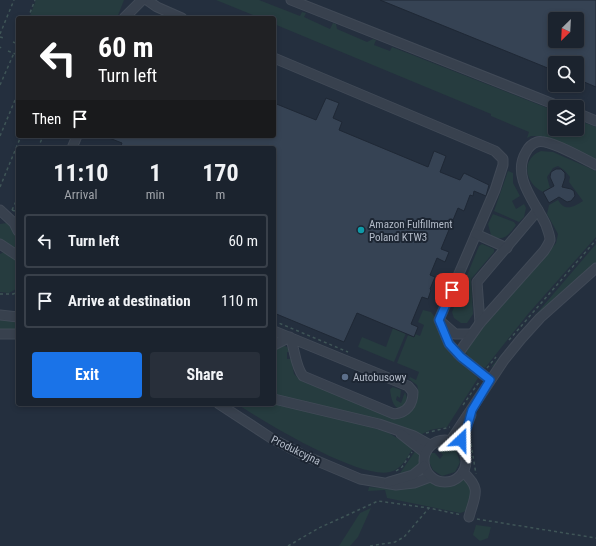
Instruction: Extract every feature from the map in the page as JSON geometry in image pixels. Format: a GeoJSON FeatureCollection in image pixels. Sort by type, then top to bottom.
{"type":"FeatureCollection","features":[{"type":"Feature","properties":{"kind":"street"},"geometry":{"type":"LineString","coordinates":[[126,16],[142,0]]}},
{"type":"Feature","properties":{"kind":"street"},"geometry":{"type":"LineString","coordinates":[[147,0],[157,7],[177,16]]}},
{"type":"Feature","properties":{"kind":"street"},"geometry":{"type":"LineString","coordinates":[[291,0],[548,102]]}},
{"type":"Feature","properties":{"kind":"street"},"geometry":{"type":"LineString","coordinates":[[276,59],[495,151],[503,159],[503,165],[476,234],[439,320],[449,344],[458,354],[490,380]]}},
{"type":"Feature","properties":{"kind":"street"},"geometry":{"type":"LineString","coordinates":[[584,116],[596,121]]}},
{"type":"Feature","properties":{"kind":"street"},"geometry":{"type":"LineString","coordinates":[[458,354],[470,334],[544,251],[550,240],[548,231],[522,179],[520,169],[522,158],[529,146],[538,141],[548,142],[596,164]]}},
{"type":"Feature","properties":{"kind":"street"},"geometry":{"type":"LineString","coordinates":[[480,323],[477,282],[538,210]]}},
{"type":"Feature","properties":{"kind":"street"},"geometry":{"type":"LineString","coordinates":[[4,213],[16,222]]}},
{"type":"Feature","properties":{"kind":"street"},"geometry":{"type":"LineString","coordinates":[[476,234],[507,248]]}},
{"type":"Feature","properties":{"kind":"street"},"geometry":{"type":"LineString","coordinates":[[0,244],[16,255]]}},
{"type":"Feature","properties":{"kind":"street"},"geometry":{"type":"LineString","coordinates":[[459,445],[461,432],[472,410],[490,380],[520,339],[540,318],[596,268]]}},
{"type":"Feature","properties":{"kind":"street"},"geometry":{"type":"LineString","coordinates":[[0,315],[16,317]]}},
{"type":"Feature","properties":{"kind":"street"},"geometry":{"type":"LineString","coordinates":[[439,320],[455,334],[470,334]]}},
{"type":"Feature","properties":{"kind":"street"},"geometry":{"type":"LineString","coordinates":[[276,332],[290,337],[408,386],[413,392],[412,403],[406,410],[394,414],[303,376],[298,371],[295,349],[290,337]]}},
{"type":"Feature","properties":{"kind":"street"},"geometry":{"type":"LineString","coordinates":[[0,334],[16,334]]}},
{"type":"Feature","properties":{"kind":"street"},"geometry":{"type":"LineString","coordinates":[[276,344],[290,337]]}},
{"type":"Feature","properties":{"kind":"street"},"geometry":{"type":"LineString","coordinates":[[276,399],[369,422],[414,436],[427,449]]}},
{"type":"Feature","properties":{"kind":"street","name":"Produkcyjna"},"geometry":{"type":"LineString","coordinates":[[222,406],[270,438],[303,455],[360,479],[380,484],[406,485],[430,477]]}},
{"type":"Feature","properties":{"kind":"street"},"geometry":{"type":"LineString","coordinates":[[451,440],[461,432]]}},
{"type":"Feature","properties":{"kind":"street"},"geometry":{"type":"LineString","coordinates":[[441,440],[451,440],[459,445],[466,458],[463,472],[458,478],[445,482],[438,481],[430,477],[424,466],[427,449],[441,440]]}},
{"type":"Feature","properties":{"kind":"street","name":"Produkcyjna"},"geometry":{"type":"LineString","coordinates":[[380,484],[412,475],[424,466]]}},
{"type":"Feature","properties":{"kind":"street"},"geometry":{"type":"LineString","coordinates":[[463,472],[474,482],[476,490],[469,517]]}},
{"type":"Feature","properties":{"kind":"path"},"geometry":{"type":"LineString","coordinates":[[4,38],[0,35],[14,0]]}},
{"type":"Feature","properties":{"kind":"path"},"geometry":{"type":"LineString","coordinates":[[29,16],[35,0]]}},
{"type":"Feature","properties":{"kind":"path"},"geometry":{"type":"LineString","coordinates":[[0,86],[14,53],[8,51]]}},
{"type":"Feature","properties":{"kind":"path"},"geometry":{"type":"LineString","coordinates":[[0,136],[16,98]]}},
{"type":"Feature","properties":{"kind":"path"},"geometry":{"type":"LineString","coordinates":[[0,187],[16,148]]}},
{"type":"Feature","properties":{"kind":"path"},"geometry":{"type":"LineString","coordinates":[[4,213],[16,199]]}},
{"type":"Feature","properties":{"kind":"path"},"geometry":{"type":"LineString","coordinates":[[0,294],[6,295],[16,292]]}},
{"type":"Feature","properties":{"kind":"path"},"geometry":{"type":"LineString","coordinates":[[276,322],[353,354]]}},
{"type":"Feature","properties":{"kind":"path"},"geometry":{"type":"LineString","coordinates":[[423,435],[451,426],[471,439],[477,480],[476,490]]}},
{"type":"Feature","properties":{"kind":"path"},"geometry":{"type":"LineString","coordinates":[[394,472],[406,462],[414,448]]}},
{"type":"Feature","properties":{"kind":"path"},"geometry":{"type":"LineString","coordinates":[[288,546],[320,528],[378,501],[429,508],[469,517],[596,538]]}},
{"type":"Feature","properties":{"kind":"path"},"geometry":{"type":"LineString","coordinates":[[370,546],[395,542],[404,537],[429,508]]}},
{"type":"Feature","properties":{"kind":"green space"},"geometry":{"type":"Polygon","coordinates":[[[36,0],[124,0],[118,16],[30,16],[36,0]]]}},
{"type":"Feature","properties":{"kind":"green space"},"geometry":{"type":"Polygon","coordinates":[[[216,0],[259,0],[300,16],[302,12],[306,13],[304,17],[330,29],[333,23],[336,24],[337,29],[367,42],[373,39],[376,40],[374,45],[390,51],[392,47],[548,108],[548,136],[584,136],[584,123],[596,127],[596,160],[541,136],[531,136],[527,138],[529,132],[491,116],[491,114],[276,25],[276,16],[255,16],[216,0]]]}},
{"type":"Feature","properties":{"kind":"green space"},"geometry":{"type":"Polygon","coordinates":[[[541,151],[553,152],[596,171],[596,237],[528,314],[485,368],[471,359],[465,350],[471,341],[556,243],[558,234],[547,214],[549,205],[558,200],[563,206],[569,207],[583,201],[569,182],[570,177],[558,166],[553,168],[547,177],[550,188],[543,192],[532,183],[527,172],[528,165],[534,155],[541,151]]]}},
{"type":"Feature","properties":{"kind":"green space"},"geometry":{"type":"Polygon","coordinates":[[[508,171],[513,173],[513,183],[520,196],[512,201],[516,209],[524,204],[526,208],[524,217],[519,222],[494,211],[508,171]]]}},
{"type":"Feature","properties":{"kind":"green space"},"geometry":{"type":"Polygon","coordinates":[[[493,214],[514,222],[516,225],[505,237],[499,238],[491,235],[488,224],[493,214]]]}},
{"type":"Feature","properties":{"kind":"green space"},"geometry":{"type":"Polygon","coordinates":[[[7,223],[16,233],[16,250],[0,239],[0,224],[7,223]]]}},
{"type":"Feature","properties":{"kind":"green space"},"geometry":{"type":"Polygon","coordinates":[[[482,244],[494,249],[494,252],[471,279],[473,314],[467,323],[461,323],[454,318],[452,312],[479,246],[482,244]]]}},
{"type":"Feature","properties":{"kind":"green space"},"geometry":{"type":"Polygon","coordinates":[[[596,244],[596,263],[547,307],[496,365],[491,367],[596,244]]]}},
{"type":"Feature","properties":{"kind":"green space"},"geometry":{"type":"Polygon","coordinates":[[[4,252],[16,260],[16,289],[9,293],[0,292],[0,254],[4,252]]]}},
{"type":"Feature","properties":{"kind":"green space"},"geometry":{"type":"Polygon","coordinates":[[[423,310],[431,312],[446,346],[452,355],[478,378],[447,427],[430,430],[420,435],[389,422],[276,395],[276,349],[285,346],[290,352],[287,352],[287,359],[291,359],[294,374],[300,380],[391,417],[403,417],[410,411],[417,399],[417,385],[409,379],[410,377],[416,380],[419,372],[397,363],[408,335],[414,337],[415,334],[420,336],[424,325],[418,322],[423,310]]]}},
{"type":"Feature","properties":{"kind":"green space"},"geometry":{"type":"Polygon","coordinates":[[[0,319],[16,321],[16,330],[0,330],[0,319]]]}},
{"type":"Feature","properties":{"kind":"green space"},"geometry":{"type":"Polygon","coordinates":[[[393,328],[406,333],[394,362],[358,347],[362,337],[386,347],[393,328]]]}},
{"type":"Feature","properties":{"kind":"green space"},"geometry":{"type":"Polygon","coordinates":[[[393,387],[401,390],[400,398],[397,396],[396,400],[401,403],[405,392],[408,401],[400,408],[397,408],[393,403],[390,389],[393,387]]]}},
{"type":"Feature","properties":{"kind":"green space"},"geometry":{"type":"Polygon","coordinates":[[[276,404],[365,425],[389,433],[413,448],[398,468],[390,472],[376,472],[336,459],[289,436],[240,406],[276,406],[276,404]]]}},
{"type":"Feature","properties":{"kind":"green space"},"geometry":{"type":"Polygon","coordinates":[[[448,445],[456,450],[460,462],[455,472],[442,476],[433,470],[429,462],[431,453],[435,453],[440,459],[443,455],[439,450],[439,447],[448,445]]]}},
{"type":"Feature","properties":{"kind":"green space"},"geometry":{"type":"Polygon","coordinates":[[[416,450],[421,457],[420,462],[413,471],[403,476],[386,478],[400,473],[416,450]]]}},
{"type":"Feature","properties":{"kind":"green space"},"geometry":{"type":"Polygon","coordinates":[[[465,479],[473,489],[469,507],[464,512],[460,513],[387,498],[385,490],[368,491],[369,487],[408,487],[432,480],[449,484],[465,479]]]}},
{"type":"Feature","properties":{"kind":"green space"},"geometry":{"type":"Polygon","coordinates":[[[371,508],[358,537],[350,546],[339,546],[360,513],[371,508]]]}},
{"type":"Feature","properties":{"kind":"green space"},"geometry":{"type":"Polygon","coordinates":[[[476,525],[491,527],[488,538],[480,541],[473,535],[476,525]]]}},
{"type":"Feature","properties":{"kind":"building"},"geometry":{"type":"Polygon","coordinates":[[[380,0],[596,0],[596,87],[584,82],[584,56],[548,56],[548,68],[380,0]]]}},
{"type":"Feature","properties":{"kind":"building","name":"Amazon Fulfillment Poland KTW3"},"geometry":{"type":"Polygon","coordinates":[[[326,98],[339,103],[333,118],[342,122],[339,130],[428,167],[434,151],[446,156],[440,172],[460,180],[464,173],[489,185],[486,196],[474,191],[473,196],[470,195],[464,211],[458,208],[441,249],[449,252],[445,262],[437,258],[430,275],[435,277],[428,299],[422,297],[411,324],[418,327],[414,337],[357,313],[344,342],[276,314],[276,146],[121,146],[122,143],[109,138],[276,138],[276,104],[316,120],[326,98]]]}},
{"type":"Feature","properties":{"kind":"building"},"geometry":{"type":"Polygon","coordinates":[[[556,169],[561,169],[565,173],[562,187],[574,191],[575,196],[571,201],[567,202],[559,197],[549,203],[543,192],[554,186],[550,177],[551,172],[556,169]]]}},
{"type":"Feature","properties":{"kind":"place","name":"Amazon Fulfillment Poland KTW3"},"geometry":{"type":"Point","coordinates":[361,230]}},
{"type":"Feature","properties":{"kind":"place","name":"Autobusowy"},"geometry":{"type":"Point","coordinates":[345,377]}},
{"type":"Feature","properties":{"kind":"route"},"geometry":{"type":"LineString","coordinates":[[452,290],[439,320],[449,344],[461,357],[490,380],[472,410],[467,428],[461,440]]}}]}
